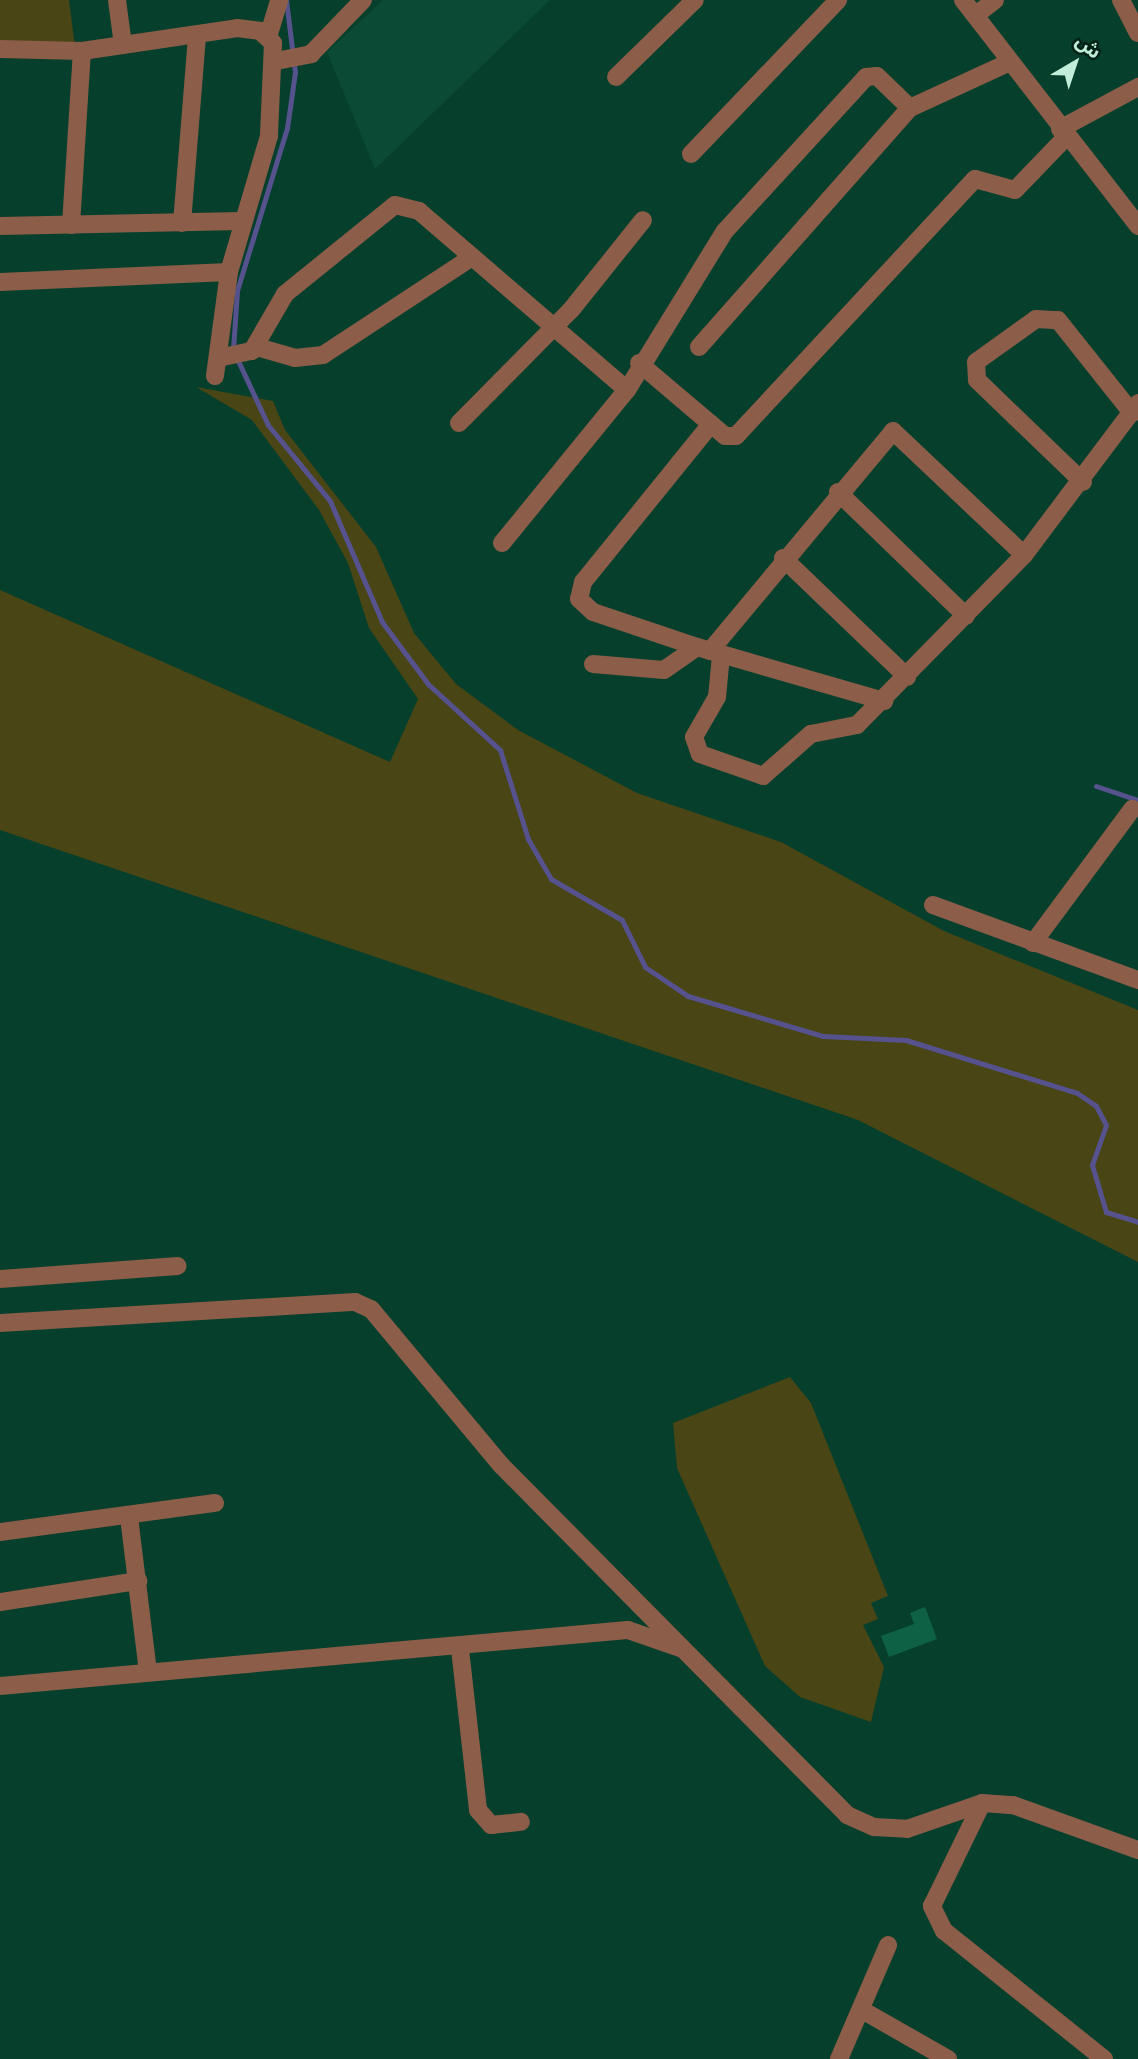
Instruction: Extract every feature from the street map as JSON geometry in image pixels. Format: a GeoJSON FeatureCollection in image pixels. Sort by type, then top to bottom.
{"type":"FeatureCollection","features":[{"type":"Feature","properties":{"kind":"street"},"geometry":{"type":"LineString","coordinates":[[117,0],[123,45]]}},
{"type":"Feature","properties":{"kind":"street"},"geometry":{"type":"LineString","coordinates":[[279,0],[268,37],[276,61],[269,136],[240,221],[229,272],[221,364],[255,349],[304,360],[323,355],[472,257]]}},
{"type":"Feature","properties":{"kind":"street"},"geometry":{"type":"LineString","coordinates":[[276,61],[311,54],[363,0]]}},
{"type":"Feature","properties":{"kind":"street"},"geometry":{"type":"LineString","coordinates":[[616,77],[695,0]]}},
{"type":"Feature","properties":{"kind":"street"},"geometry":{"type":"LineString","coordinates":[[691,154],[838,0]]}},
{"type":"Feature","properties":{"kind":"street"},"geometry":{"type":"LineString","coordinates":[[963,0],[1063,133],[1136,221]]}},
{"type":"Feature","properties":{"kind":"street"},"geometry":{"type":"LineString","coordinates":[[975,15],[995,0]]}},
{"type":"Feature","properties":{"kind":"street"},"geometry":{"type":"LineString","coordinates":[[1121,0],[1138,33]]}},
{"type":"Feature","properties":{"kind":"street"},"geometry":{"type":"LineString","coordinates":[[0,49],[82,51],[197,37],[237,28],[268,37]]}},
{"type":"Feature","properties":{"kind":"street"},"geometry":{"type":"LineString","coordinates":[[182,223],[197,37]]}},
{"type":"Feature","properties":{"kind":"street"},"geometry":{"type":"LineString","coordinates":[[71,225],[82,51]]}},
{"type":"Feature","properties":{"kind":"street"},"geometry":{"type":"LineString","coordinates":[[699,347],[910,108],[1010,62]]}},
{"type":"Feature","properties":{"kind":"street"},"geometry":{"type":"LineString","coordinates":[[502,543],[627,390],[639,363],[725,231],[866,77],[877,76],[910,108]]}},
{"type":"Feature","properties":{"kind":"street"},"geometry":{"type":"LineString","coordinates":[[639,363],[730,438],[742,431],[975,179],[1015,190],[1063,133],[1138,87]]}},
{"type":"Feature","properties":{"kind":"street"},"geometry":{"type":"LineString","coordinates":[[255,349],[285,294],[384,208],[419,211],[627,390]]}},
{"type":"Feature","properties":{"kind":"street"},"geometry":{"type":"LineString","coordinates":[[459,423],[555,327],[643,220]]}},
{"type":"Feature","properties":{"kind":"street"},"geometry":{"type":"LineString","coordinates":[[0,226],[240,221]]}},
{"type":"Feature","properties":{"kind":"street"},"geometry":{"type":"LineString","coordinates":[[0,282],[229,272]]}},
{"type":"Feature","properties":{"kind":"street"},"geometry":{"type":"LineString","coordinates":[[712,653],[718,686],[694,737],[695,748],[755,776],[772,771],[811,734],[849,730],[884,701],[1024,555],[1083,482],[1135,408],[1058,320],[1036,319],[982,354],[974,370],[978,380],[1083,482]]}},
{"type":"Feature","properties":{"kind":"street"},"geometry":{"type":"LineString","coordinates":[[711,424],[579,591],[593,612],[712,653],[884,701]]}},
{"type":"Feature","properties":{"kind":"street"},"geometry":{"type":"LineString","coordinates":[[593,664],[664,670],[712,653],[783,558],[886,435],[896,431],[1024,555]]}},
{"type":"Feature","properties":{"kind":"street"},"geometry":{"type":"LineString","coordinates":[[838,492],[966,616]]}},
{"type":"Feature","properties":{"kind":"street"},"geometry":{"type":"LineString","coordinates":[[783,558],[907,677]]}},
{"type":"Feature","properties":{"kind":"street"},"geometry":{"type":"LineString","coordinates":[[1033,943],[1132,809]]}},
{"type":"Feature","properties":{"kind":"street"},"geometry":{"type":"LineString","coordinates":[[933,905],[1138,980]]}},
{"type":"Feature","properties":{"kind":"street"},"geometry":{"type":"LineString","coordinates":[[0,1279],[178,1266]]}},
{"type":"Feature","properties":{"kind":"street"},"geometry":{"type":"LineString","coordinates":[[0,1323],[355,1302],[371,1309],[502,1466],[847,1815],[874,1827],[907,1829],[982,1803],[1026,1809],[1138,1850]]}},
{"type":"Feature","properties":{"kind":"street"},"geometry":{"type":"LineString","coordinates":[[0,1532],[129,1517],[215,1503]]}},
{"type":"Feature","properties":{"kind":"street"},"geometry":{"type":"LineString","coordinates":[[129,1517],[148,1672]]}},
{"type":"Feature","properties":{"kind":"street"},"geometry":{"type":"LineString","coordinates":[[0,1602],[138,1581]]}},
{"type":"Feature","properties":{"kind":"street"},"geometry":{"type":"LineString","coordinates":[[0,1686],[460,1649],[628,1630],[683,1649]]}},
{"type":"Feature","properties":{"kind":"street"},"geometry":{"type":"LineString","coordinates":[[460,1649],[478,1810],[491,1825],[521,1822]]}},
{"type":"Feature","properties":{"kind":"street"},"geometry":{"type":"LineString","coordinates":[[982,1803],[934,1898],[932,1915],[1104,2059]]}},
{"type":"Feature","properties":{"kind":"street"},"geometry":{"type":"LineString","coordinates":[[839,2059],[888,1945]]}},
{"type":"Feature","properties":{"kind":"street"},"geometry":{"type":"LineString","coordinates":[[862,2010],[948,2059]]}},
{"type":"Feature","properties":{"kind":"shaded area"},"geometry":{"type":"Polygon","coordinates":[[[0,0],[69,0],[75,47],[0,42],[0,0]]]}},
{"type":"Feature","properties":{"kind":"shaded area"},"geometry":{"type":"Polygon","coordinates":[[[383,0],[550,0],[375,169],[327,52],[383,0]]]}},
{"type":"Feature","properties":{"kind":"shaded area"},"geometry":{"type":"Polygon","coordinates":[[[196,387],[273,401],[285,430],[376,547],[414,633],[456,684],[518,730],[637,793],[781,842],[944,931],[1138,1010],[1138,1262],[858,1120],[0,830],[0,590],[390,762],[418,699],[369,628],[348,563],[319,510],[252,420],[196,387]]]}},
{"type":"Feature","properties":{"kind":"shaded area"},"geometry":{"type":"Polygon","coordinates":[[[790,1377],[811,1403],[888,1596],[871,1603],[878,1619],[863,1625],[884,1667],[871,1722],[800,1697],[765,1666],[677,1468],[673,1423],[790,1377]]]}},
{"type":"Feature","properties":{"kind":"building"},"geometry":{"type":"Polygon","coordinates":[[[925,1607],[937,1639],[889,1657],[881,1636],[914,1624],[910,1613],[925,1607]]]}},
{"type":"Feature","properties":{"kind":"waterway"},"geometry":{"type":"LineString","coordinates":[[286,0],[295,72],[287,128],[237,291],[233,350],[268,425],[330,501],[382,622],[428,684],[500,750],[528,839],[551,879],[622,920],[645,967],[688,996],[823,1036],[906,1040],[1077,1093],[1096,1106],[1106,1125],[1092,1165],[1106,1212],[1138,1222]]}},
{"type":"Feature","properties":{"kind":"waterway"},"geometry":{"type":"LineString","coordinates":[[1096,786],[1138,800]]}}]}
